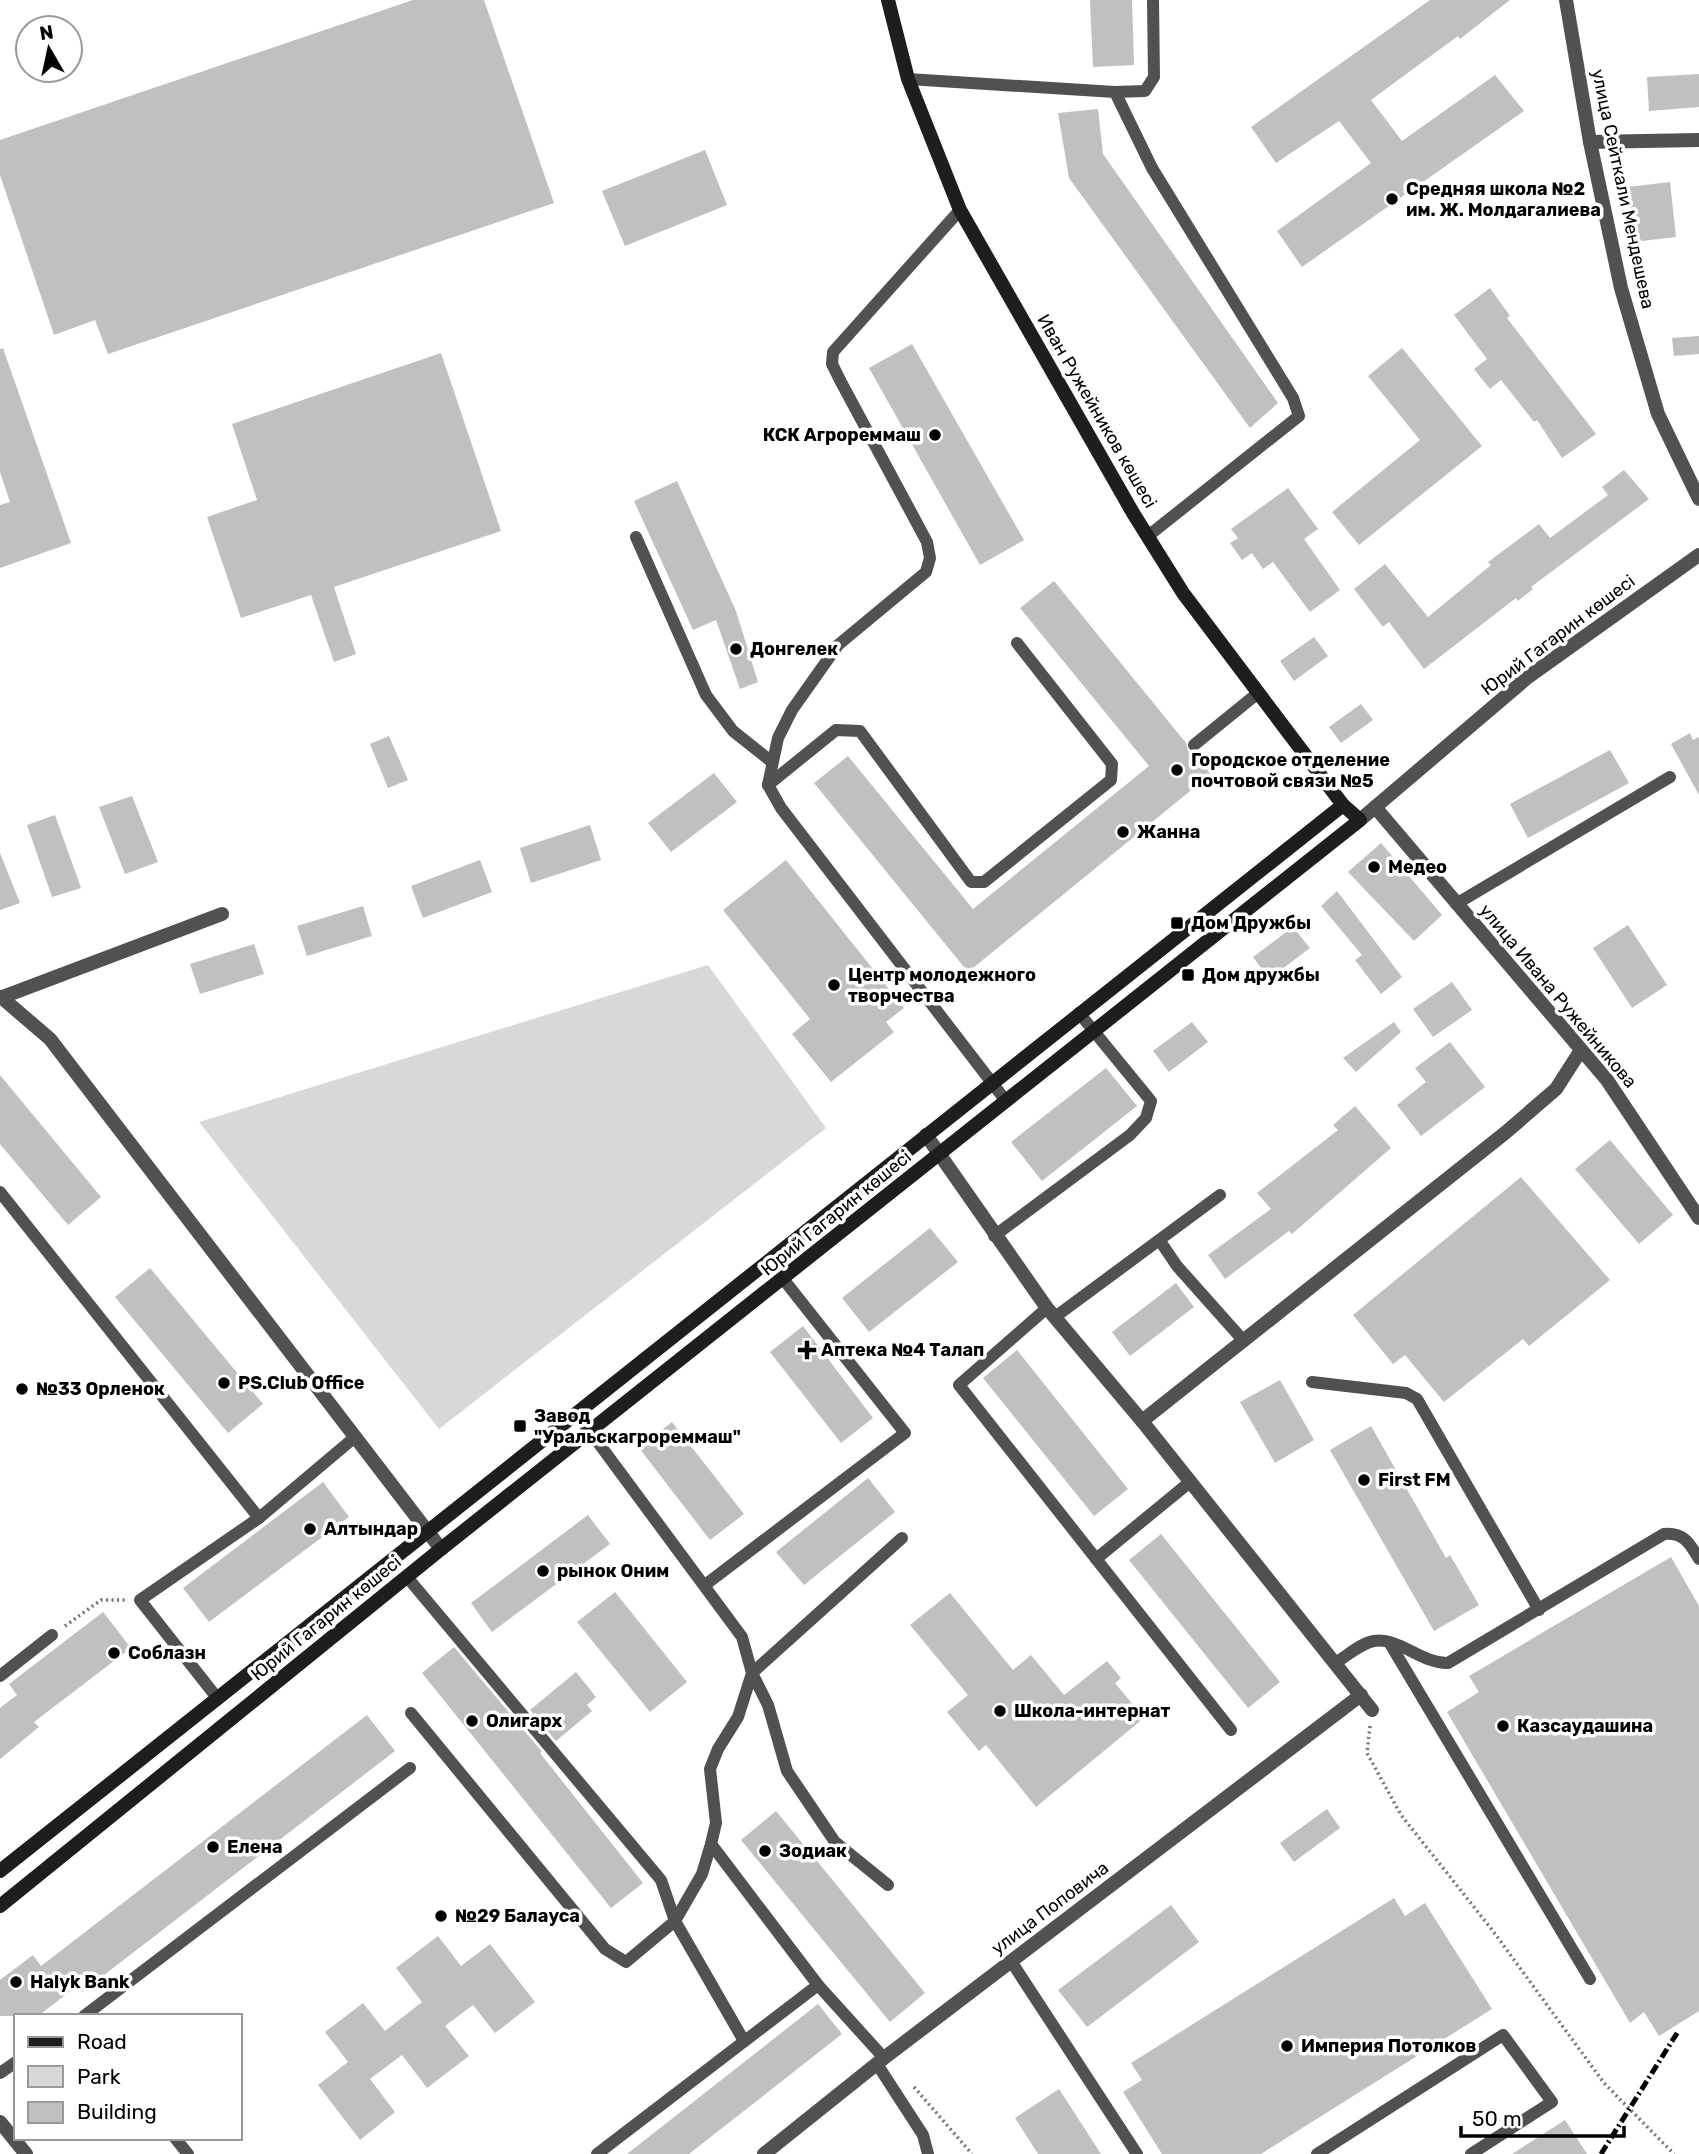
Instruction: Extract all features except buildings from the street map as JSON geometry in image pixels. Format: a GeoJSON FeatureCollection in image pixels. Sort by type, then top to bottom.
{"type":"FeatureCollection","features":[{"type":"Feature","properties":{"kind":"main road","name":"Иван Ружейников көшесі"},"geometry":{"type":"LineString","coordinates":[[888,0],[908,79],[960,210],[1183,593],[1343,805]]}},
{"type":"Feature","properties":{"kind":"main road"},"geometry":{"type":"LineString","coordinates":[[1343,805],[1360,820]]}},
{"type":"Feature","properties":{"kind":"main road","name":"Юрий Гагарин көшесі"},"geometry":{"type":"LineString","coordinates":[[0,1871],[1343,805]]}},
{"type":"Feature","properties":{"kind":"main road","name":"Юрий Гагарин көшесі"},"geometry":{"type":"LineString","coordinates":[[0,1906],[441,1549],[784,1280],[1360,820]]}},
{"type":"Feature","properties":{"kind":"street","name":"улица Сейткали Мендешева"},"geometry":{"type":"LineString","coordinates":[[1566,0],[1590,142],[1621,288],[1654,401],[1699,499]]}},
{"type":"Feature","properties":{"kind":"street"},"geometry":{"type":"LineString","coordinates":[[1590,142],[1699,140]]}},
{"type":"Feature","properties":{"kind":"street","name":"Юрий Гагарин көшесі"},"geometry":{"type":"LineString","coordinates":[[1360,820],[1528,677],[1699,555]]}},
{"type":"Feature","properties":{"kind":"street","name":"улица Ивана Ружейникова"},"geometry":{"type":"LineString","coordinates":[[1375,807],[1607,1080],[1699,1218]]}},
{"type":"Feature","properties":{"kind":"street"},"geometry":{"type":"LineString","coordinates":[[222,914],[0,997],[50,1039],[441,1549]]}},
{"type":"Feature","properties":{"kind":"street"},"geometry":{"type":"LineString","coordinates":[[1142,1421],[1515,1125],[1556,1089],[1581,1050]]}},
{"type":"Feature","properties":{"kind":"street"},"geometry":{"type":"LineString","coordinates":[[926,1135],[994,1236],[1051,1313],[1142,1421],[1372,1710]]}},
{"type":"Feature","properties":{"kind":"street","name":"улица Поповича"},"geometry":{"type":"LineString","coordinates":[[764,2154],[1011,1961],[1361,1695]]}},
{"type":"Feature","properties":{"kind":"street"},"geometry":{"type":"LineString","coordinates":[[0,2122],[14,2139]]}},
{"type":"Feature","properties":{"kind":"street"},"geometry":{"type":"LineString","coordinates":[[15,2140],[26,2154]]}},
{"type":"Feature","properties":{"kind":"lane"},"geometry":{"type":"LineString","coordinates":[[908,79],[1115,92],[1145,91],[1154,77],[1153,0]]}},
{"type":"Feature","properties":{"kind":"lane"},"geometry":{"type":"LineString","coordinates":[[1115,92],[1152,167],[1293,398],[1299,416],[1148,536]]}},
{"type":"Feature","properties":{"kind":"lane"},"geometry":{"type":"LineString","coordinates":[[960,210],[833,352],[832,364],[927,542],[930,558],[926,572],[838,645],[792,709],[772,762],[768,785],[781,808],[1006,1101]]}},
{"type":"Feature","properties":{"kind":"lane"},"geometry":{"type":"LineString","coordinates":[[636,537],[706,695],[733,731],[772,762]]}},
{"type":"Feature","properties":{"kind":"lane"},"geometry":{"type":"LineString","coordinates":[[768,785],[836,730],[860,731],[971,882],[984,882],[1111,780],[1113,772],[1112,764],[1017,643]]}},
{"type":"Feature","properties":{"kind":"lane"},"geometry":{"type":"LineString","coordinates":[[1194,745],[1258,693]]}},
{"type":"Feature","properties":{"kind":"lane"},"geometry":{"type":"LineString","coordinates":[[1456,904],[1670,777]]}},
{"type":"Feature","properties":{"kind":"lane"},"geometry":{"type":"LineString","coordinates":[[994,1236],[1130,1135],[1146,1118],[1151,1101],[1080,1013]]}},
{"type":"Feature","properties":{"kind":"lane"},"geometry":{"type":"LineString","coordinates":[[0,1192],[259,1518]]}},
{"type":"Feature","properties":{"kind":"lane"},"geometry":{"type":"LineString","coordinates":[[1220,1195],[1160,1241],[1051,1313],[959,1385],[1231,1730]]}},
{"type":"Feature","properties":{"kind":"lane"},"geometry":{"type":"LineString","coordinates":[[1160,1241],[1177,1266],[1242,1339]]}},
{"type":"Feature","properties":{"kind":"lane"},"geometry":{"type":"LineString","coordinates":[[705,1585],[905,1433],[784,1280]]}},
{"type":"Feature","properties":{"kind":"lane"},"geometry":{"type":"LineString","coordinates":[[1312,1382],[1406,1393],[1417,1399],[1539,1610]]}},
{"type":"Feature","properties":{"kind":"lane"},"geometry":{"type":"LineString","coordinates":[[577,1414],[742,1637],[752,1673],[768,1705],[787,1771],[835,1842],[888,1885]]}},
{"type":"Feature","properties":{"kind":"lane"},"geometry":{"type":"LineString","coordinates":[[218,1699],[140,1600],[259,1518],[355,1437]]}},
{"type":"Feature","properties":{"kind":"lane"},"geometry":{"type":"LineString","coordinates":[[1096,1559],[1190,1482]]}},
{"type":"Feature","properties":{"kind":"lane"},"geometry":{"type":"LineString","coordinates":[[1335,1663],[1367,1643],[1388,1642],[1434,1664],[1448,1663],[1664,1534],[1682,1535],[1689,1541],[1699,1559]]}},
{"type":"Feature","properties":{"kind":"lane"},"geometry":{"type":"LineString","coordinates":[[411,1713],[605,1950],[626,1962],[675,1921],[702,1874],[716,1823],[710,1769],[718,1749],[738,1717],[752,1673],[902,1538]]}},
{"type":"Feature","properties":{"kind":"lane"},"geometry":{"type":"LineString","coordinates":[[407,1577],[661,1881],[675,1921],[744,2041]]}},
{"type":"Feature","properties":{"kind":"lane"},"geometry":{"type":"LineString","coordinates":[[0,1676],[52,1635]]}},
{"type":"Feature","properties":{"kind":"lane"},"geometry":{"type":"LineString","coordinates":[[1388,1642],[1590,1979]]}},
{"type":"Feature","properties":{"kind":"lane"},"geometry":{"type":"LineString","coordinates":[[87,2014],[410,1768]]}},
{"type":"Feature","properties":{"kind":"lane"},"geometry":{"type":"LineString","coordinates":[[711,1844],[818,1985],[881,2061],[923,2135],[928,2154]]}},
{"type":"Feature","properties":{"kind":"lane"},"geometry":{"type":"LineString","coordinates":[[1011,1961],[1137,2154]]}},
{"type":"Feature","properties":{"kind":"lane"},"geometry":{"type":"LineString","coordinates":[[597,2154],[818,1985]]}},
{"type":"Feature","properties":{"kind":"lane"},"geometry":{"type":"LineString","coordinates":[[1317,2154],[1503,2035],[1552,2102],[1471,2154]]}},
{"type":"Feature","properties":{"kind":"path"},"geometry":{"type":"LineString","coordinates":[[52,1635],[101,1600],[140,1600]]}},
{"type":"Feature","properties":{"kind":"path"},"geometry":{"type":"LineString","coordinates":[[1372,1710],[1367,1752],[1401,1815],[1493,1931],[1604,2083],[1674,2154]]}},
{"type":"Feature","properties":{"kind":"path"},"geometry":{"type":"LineString","coordinates":[[912,2085],[972,2154]]}},
{"type":"Feature","properties":{"kind":"green space"},"geometry":{"type":"Polygon","coordinates":[[[708,965],[826,1128],[439,1429],[199,1122],[708,965]]]}},
{"type":"Feature","properties":{"kind":"railway"},"geometry":{"type":"LineString","coordinates":[[1601,2154],[1679,2030]]}},
{"type":"Feature","properties":{"kind":"place","name":"Средняя школа №2 им. Ж. Молдагалиева"},"geometry":{"type":"Point","coordinates":[1392,199]}},
{"type":"Feature","properties":{"kind":"place","name":"КСК Агрореммаш"},"geometry":{"type":"Point","coordinates":[935,435]}},
{"type":"Feature","properties":{"kind":"place","name":"Донгелек"},"geometry":{"type":"Point","coordinates":[736,649]}},
{"type":"Feature","properties":{"kind":"place","name":"Городское отделение почтовой связи №5"},"geometry":{"type":"Point","coordinates":[1177,770]}},
{"type":"Feature","properties":{"kind":"place","name":"Жанна"},"geometry":{"type":"Point","coordinates":[1123,832]}},
{"type":"Feature","properties":{"kind":"place","name":"Медео"},"geometry":{"type":"Point","coordinates":[1374,867]}},
{"type":"Feature","properties":{"kind":"place","name":"Дом Дружбы"},"geometry":{"type":"Point","coordinates":[1177,923]}},
{"type":"Feature","properties":{"kind":"place","name":"Дом дружбы"},"geometry":{"type":"Point","coordinates":[1188,975]}},
{"type":"Feature","properties":{"kind":"place","name":"Центр молодежного творчества"},"geometry":{"type":"Point","coordinates":[834,985]}},
{"type":"Feature","properties":{"kind":"place","name":"Аптека №4 Талап"},"geometry":{"type":"Point","coordinates":[807,1350]}},
{"type":"Feature","properties":{"kind":"place","name":"PS.Club Office"},"geometry":{"type":"Point","coordinates":[224,1383]}},
{"type":"Feature","properties":{"kind":"place","name":"№33 Орленок"},"geometry":{"type":"Point","coordinates":[22,1389]}},
{"type":"Feature","properties":{"kind":"place","name":"Завод \"Уральскагрореммаш\""},"geometry":{"type":"Point","coordinates":[520,1426]}},
{"type":"Feature","properties":{"kind":"place","name":"First FM"},"geometry":{"type":"Point","coordinates":[1364,1480]}},
{"type":"Feature","properties":{"kind":"place","name":"Алтындар"},"geometry":{"type":"Point","coordinates":[310,1529]}},
{"type":"Feature","properties":{"kind":"place","name":"рынок Оним"},"geometry":{"type":"Point","coordinates":[543,1571]}},
{"type":"Feature","properties":{"kind":"place","name":"Соблазн"},"geometry":{"type":"Point","coordinates":[114,1653]}},
{"type":"Feature","properties":{"kind":"place","name":"Школа-интернат"},"geometry":{"type":"Point","coordinates":[1000,1711]}},
{"type":"Feature","properties":{"kind":"place","name":"Олигарх"},"geometry":{"type":"Point","coordinates":[472,1721]}},
{"type":"Feature","properties":{"kind":"place","name":"Казсаудашина"},"geometry":{"type":"Point","coordinates":[1503,1726]}},
{"type":"Feature","properties":{"kind":"place","name":"Елена"},"geometry":{"type":"Point","coordinates":[213,1847]}},
{"type":"Feature","properties":{"kind":"place","name":"Зодиак"},"geometry":{"type":"Point","coordinates":[765,1851]}},
{"type":"Feature","properties":{"kind":"place","name":"№29 Балауса"},"geometry":{"type":"Point","coordinates":[441,1916]}},
{"type":"Feature","properties":{"kind":"place","name":"Halyk Bank"},"geometry":{"type":"Point","coordinates":[16,1982]}},
{"type":"Feature","properties":{"kind":"place","name":"Империя Потолков"},"geometry":{"type":"Point","coordinates":[1287,2046]}}]}
